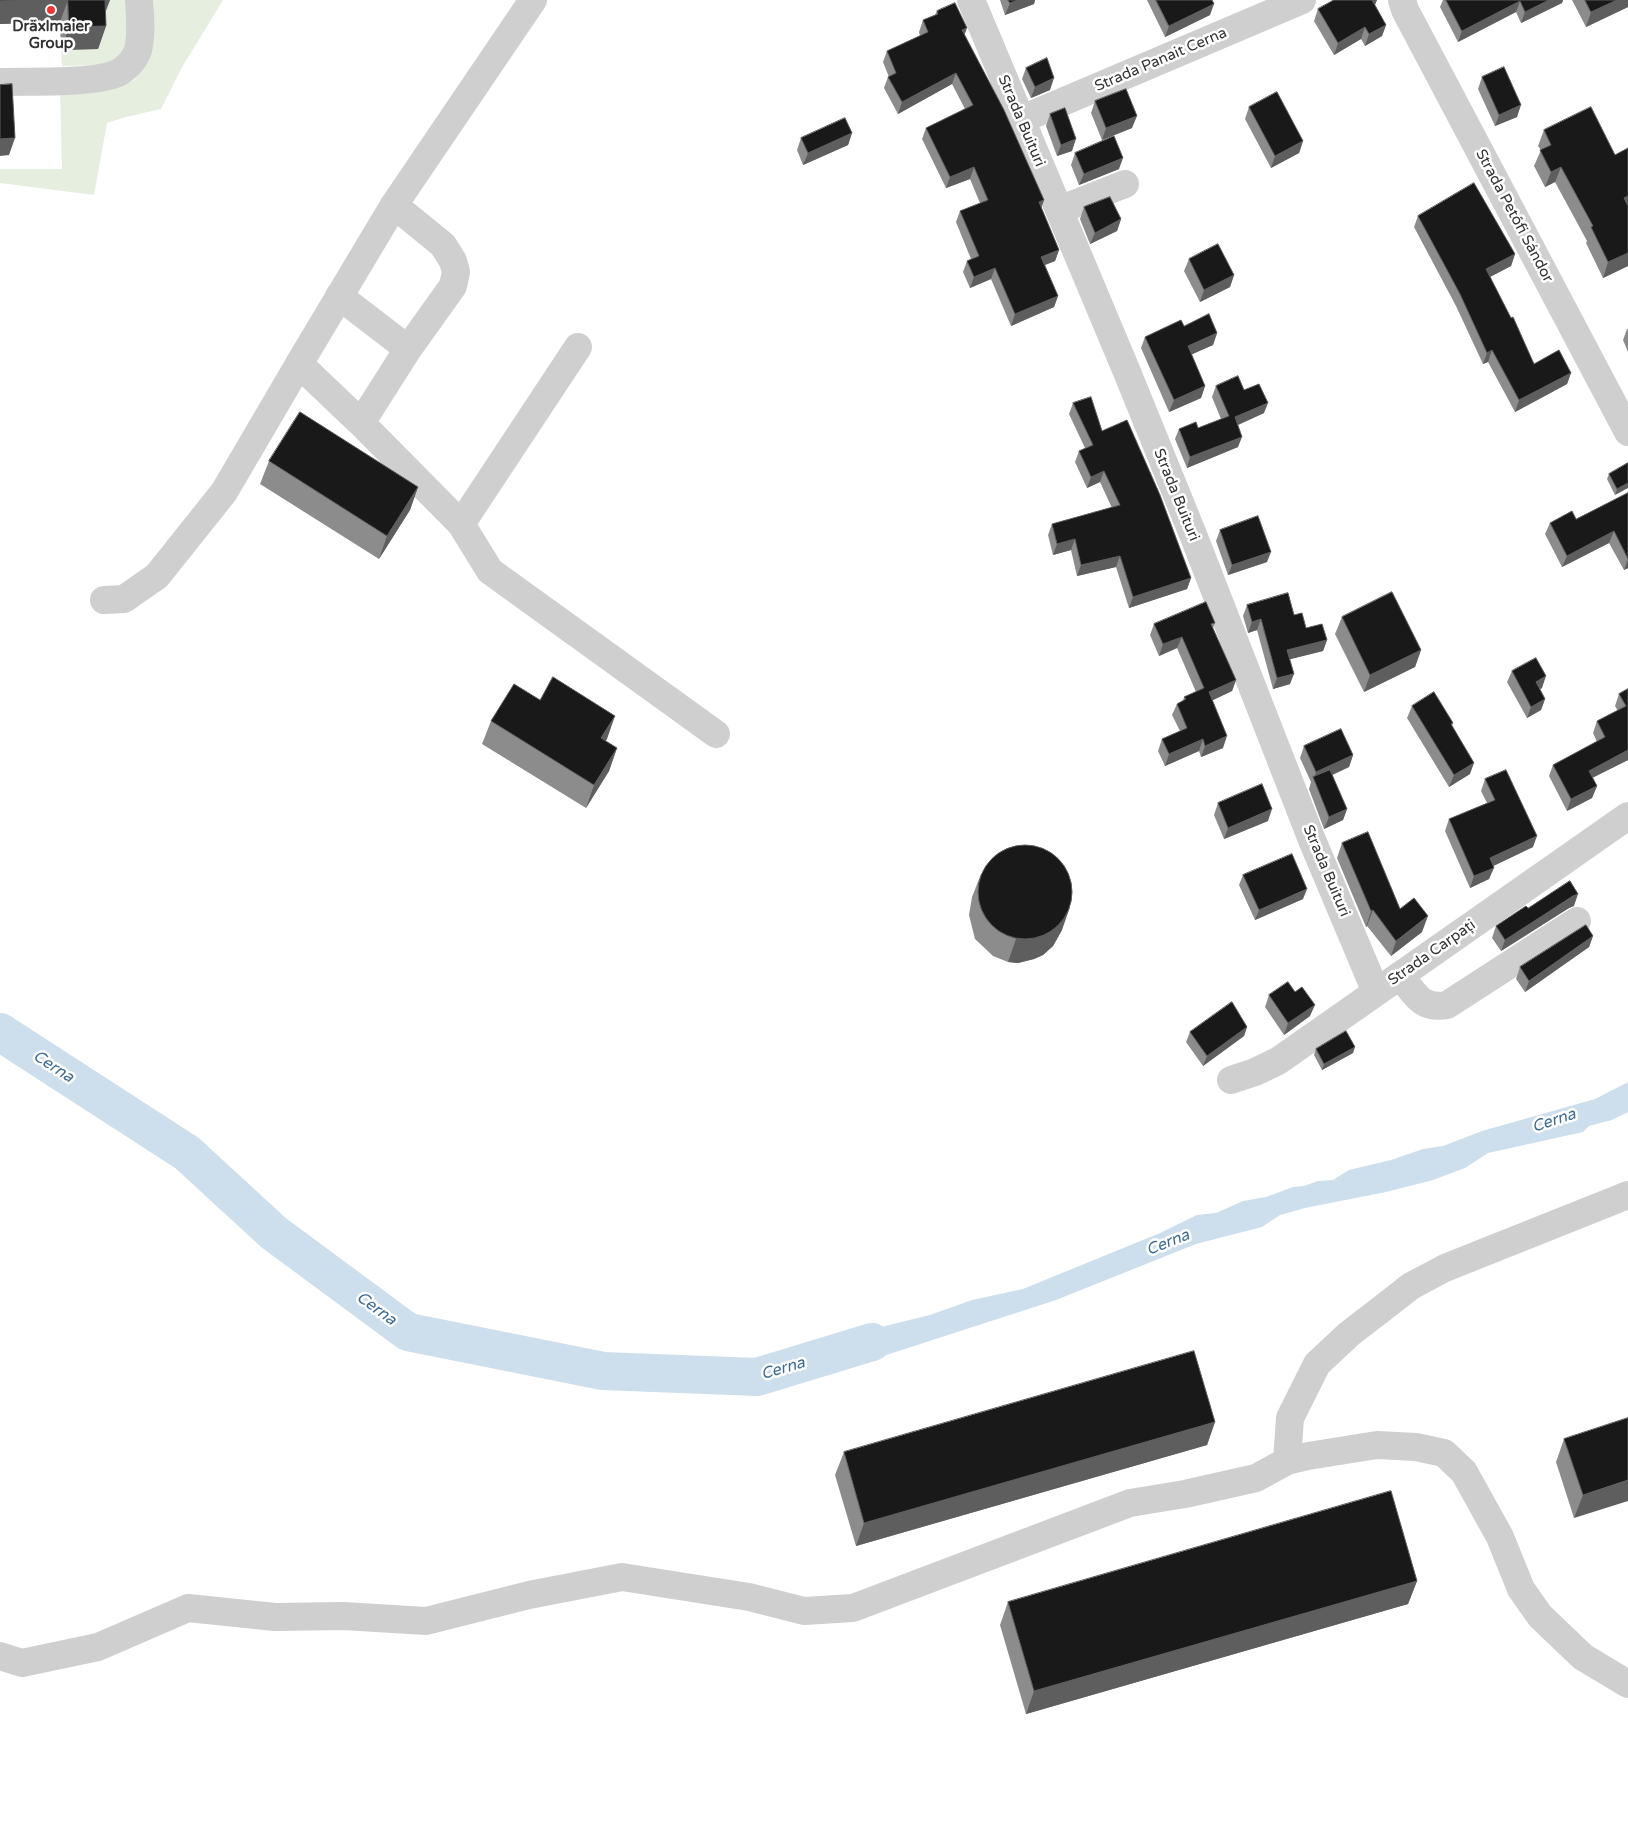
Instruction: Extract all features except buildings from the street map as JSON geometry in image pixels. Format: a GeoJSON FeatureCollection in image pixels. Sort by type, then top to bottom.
{"type":"FeatureCollection","features":[{"type":"Feature","properties":{"kind":"street"},"geometry":{"type":"LineString","coordinates":[[0,82],[98,78],[119,72],[129,65],[138,49],[140,34],[139,0]]}},
{"type":"Feature","properties":{"kind":"street"},"geometry":{"type":"LineString","coordinates":[[104,600],[124,599],[157,576],[224,492],[394,205],[533,0]]}},
{"type":"Feature","properties":{"kind":"street","name":"Strada Buituri"},"geometry":{"type":"LineString","coordinates":[[972,0],[1020,120],[1192,532],[1312,840],[1376,992]]}},
{"type":"Feature","properties":{"kind":"street","name":"Strada Panait Cerna"},"geometry":{"type":"LineString","coordinates":[[1020,120],[1302,0]]}},
{"type":"Feature","properties":{"kind":"street","name":"Strada Petőfi Sándor"},"geometry":{"type":"LineString","coordinates":[[1402,0],[1405,10],[1628,432]]}},
{"type":"Feature","properties":{"kind":"street"},"geometry":{"type":"LineString","coordinates":[[1059,210],[1125,184]]}},
{"type":"Feature","properties":{"kind":"street"},"geometry":{"type":"LineString","coordinates":[[361,423],[408,349],[453,286],[456,272],[453,261],[443,245],[394,205]]}},
{"type":"Feature","properties":{"kind":"street"},"geometry":{"type":"LineString","coordinates":[[339,296],[408,349]]}},
{"type":"Feature","properties":{"kind":"street"},"geometry":{"type":"LineString","coordinates":[[461,524],[578,347]]}},
{"type":"Feature","properties":{"kind":"street"},"geometry":{"type":"LineString","coordinates":[[299,364],[361,423],[461,524],[490,571],[716,734]]}},
{"type":"Feature","properties":{"kind":"street","name":"Strada Carpați"},"geometry":{"type":"LineString","coordinates":[[1231,1080],[1255,1072],[1278,1060],[1628,816]]}},
{"type":"Feature","properties":{"kind":"street"},"geometry":{"type":"LineString","coordinates":[[1400,974],[1418,999],[1426,1005],[1436,1007],[1447,1005],[1577,921]]}},
{"type":"Feature","properties":{"kind":"street"},"geometry":{"type":"LineString","coordinates":[[1287,1461],[1290,1418],[1316,1364],[1379,1310],[1411,1286],[1445,1268],[1628,1195]]}},
{"type":"Feature","properties":{"kind":"street"},"geometry":{"type":"LineString","coordinates":[[0,1656],[22,1662],[98,1647],[188,1608],[275,1618],[343,1616],[426,1621],[529,1595],[622,1577],[748,1598],[804,1611],[853,1608],[1130,1503],[1185,1494],[1256,1478],[1287,1461],[1377,1446],[1416,1446],[1444,1453],[1464,1472],[1500,1537],[1521,1589],[1540,1616],[1583,1657],[1628,1684]]}},
{"type":"Feature","properties":{"kind":"shaded area"},"geometry":{"type":"Polygon","coordinates":[[[102,0],[130,0],[125,54],[104,65],[62,66],[61,50],[98,49],[102,0]]]}},
{"type":"Feature","properties":{"kind":"shaded area"},"geometry":{"type":"Polygon","coordinates":[[[146,0],[223,0],[181,69],[161,109],[107,123],[94,195],[0,183],[0,169],[62,169],[60,87],[126,84],[134,80],[140,73],[146,0]]]}},
{"type":"Feature","properties":{"kind":"water"},"geometry":{"type":"Polygon","coordinates":[[[1628,1082],[1628,1112],[1612,1120],[1589,1126],[1583,1132],[1488,1153],[1465,1168],[1433,1180],[1280,1215],[1262,1227],[1196,1244],[1056,1300],[874,1359],[825,1372],[821,1346],[869,1330],[930,1315],[972,1300],[1023,1289],[1160,1233],[1197,1215],[1216,1213],[1243,1201],[1266,1197],[1293,1187],[1304,1186],[1318,1181],[1333,1180],[1349,1170],[1391,1160],[1423,1149],[1443,1146],[1482,1131],[1595,1099],[1628,1082]]]}},
{"type":"Feature","properties":{"kind":"waterway","name":"Cerna"},"geometry":{"type":"LineString","coordinates":[[0,1032],[187,1153],[274,1233],[408,1332],[603,1371],[757,1377],[872,1342]]}},
{"type":"Feature","properties":{"kind":"place","name":"Dräxlmaier Group"},"geometry":{"type":"Point","coordinates":[51,10]}}]}
